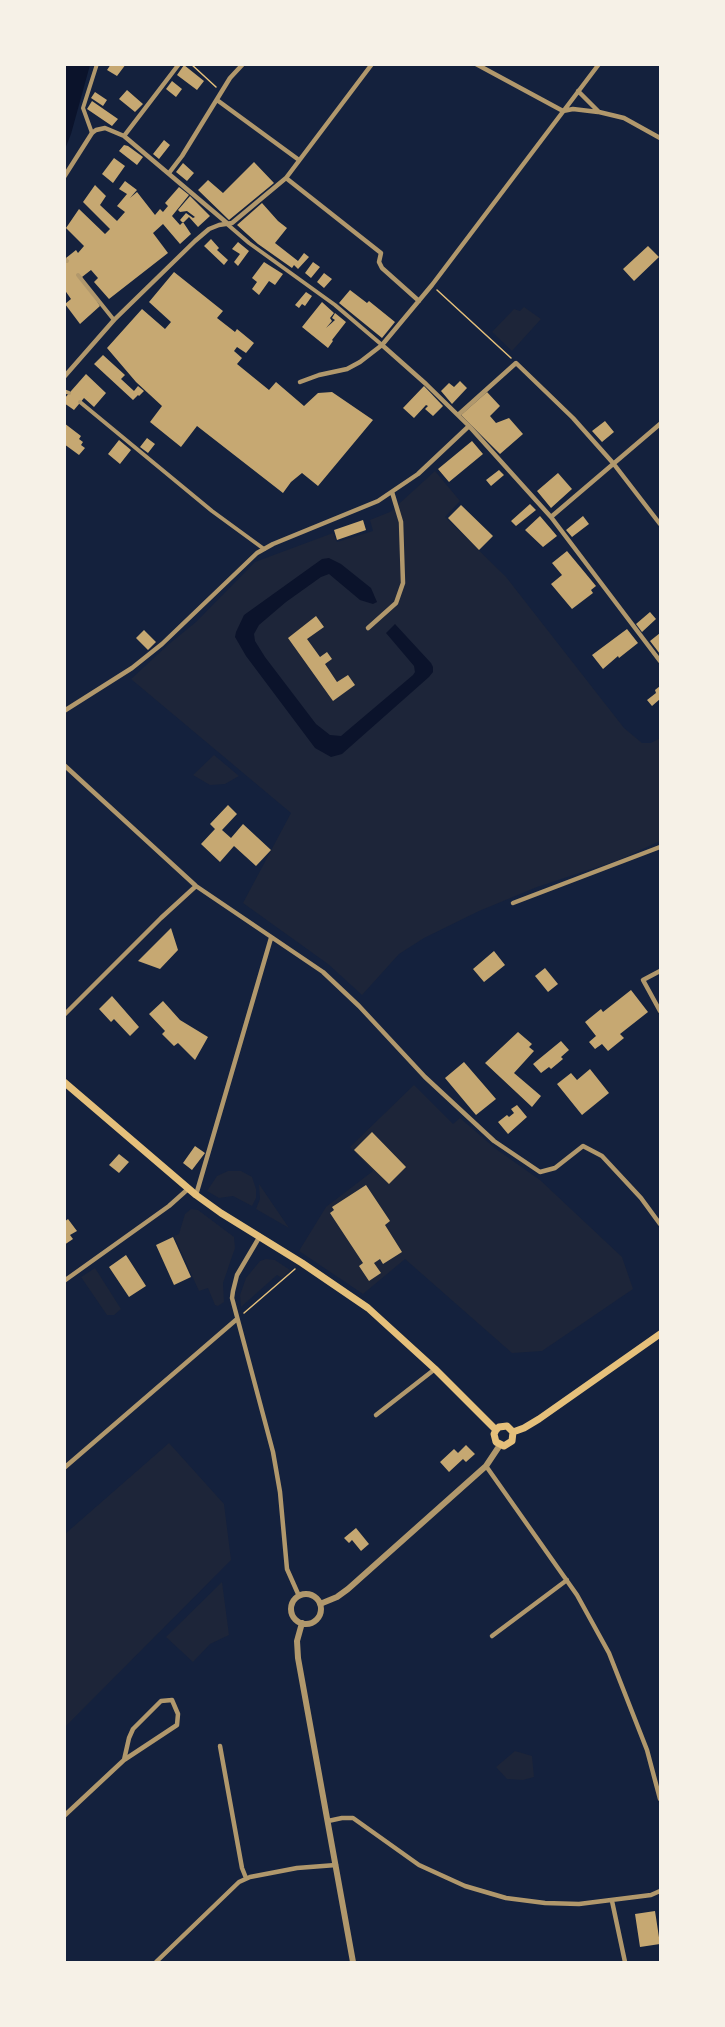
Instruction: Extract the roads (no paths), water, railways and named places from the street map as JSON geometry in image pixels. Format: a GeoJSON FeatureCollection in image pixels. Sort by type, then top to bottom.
{"type":"FeatureCollection","features":[{"type":"Feature","properties":{"kind":"main road"},"geometry":{"type":"LineString","coordinates":[[64,1082],[195,1195],[368,1308],[435,1369],[496,1430]]}},
{"type":"Feature","properties":{"kind":"main road"},"geometry":{"type":"LineString","coordinates":[[513,1432],[539,1419],[660,1334]]}},
{"type":"Feature","properties":{"kind":"main road"},"geometry":{"type":"LineString","coordinates":[[503,1426],[507,1426],[513,1432],[512,1442],[508,1445],[500,1445],[494,1438],[496,1430],[503,1426]]}},
{"type":"Feature","properties":{"kind":"street"},"geometry":{"type":"LineString","coordinates":[[92,134],[84,108],[97,64]]}},
{"type":"Feature","properties":{"kind":"street"},"geometry":{"type":"LineString","coordinates":[[124,135],[179,64]]}},
{"type":"Feature","properties":{"kind":"street"},"geometry":{"type":"LineString","coordinates":[[169,172],[182,156],[221,91],[243,64]]}},
{"type":"Feature","properties":{"kind":"street"},"geometry":{"type":"LineString","coordinates":[[64,376],[114,320],[209,229],[232,223],[286,178],[372,64]]}},
{"type":"Feature","properties":{"kind":"street"},"geometry":{"type":"LineString","coordinates":[[476,64],[562,111],[573,109],[624,118],[660,138]]}},
{"type":"Feature","properties":{"kind":"street"},"geometry":{"type":"LineString","coordinates":[[300,382],[347,369],[382,345],[432,285],[599,64]]}},
{"type":"Feature","properties":{"kind":"street"},"geometry":{"type":"LineString","coordinates":[[578,91],[599,112]]}},
{"type":"Feature","properties":{"kind":"street"},"geometry":{"type":"LineString","coordinates":[[217,100],[299,160]]}},
{"type":"Feature","properties":{"kind":"street"},"geometry":{"type":"LineString","coordinates":[[64,177],[96,130],[105,128],[124,135],[249,243],[335,305],[426,384],[469,426],[551,517],[660,661]]}},
{"type":"Feature","properties":{"kind":"street"},"geometry":{"type":"LineString","coordinates":[[286,178],[381,253],[382,268],[419,301]]}},
{"type":"Feature","properties":{"kind":"street"},"geometry":{"type":"LineString","coordinates":[[78,275],[114,320]]}},
{"type":"Feature","properties":{"kind":"street"},"geometry":{"type":"LineString","coordinates":[[458,416],[516,363],[573,418],[613,463],[660,524]]}},
{"type":"Feature","properties":{"kind":"street"},"geometry":{"type":"LineString","coordinates":[[80,402],[212,511],[264,549]]}},
{"type":"Feature","properties":{"kind":"street"},"geometry":{"type":"LineString","coordinates":[[551,517],[660,424]]}},
{"type":"Feature","properties":{"kind":"street"},"geometry":{"type":"LineString","coordinates":[[64,711],[132,668],[162,644],[244,563],[264,549],[378,501],[418,474],[469,426]]}},
{"type":"Feature","properties":{"kind":"street"},"geometry":{"type":"LineString","coordinates":[[368,628],[396,603],[403,583],[401,522],[392,492]]}},
{"type":"Feature","properties":{"kind":"street"},"geometry":{"type":"LineString","coordinates":[[64,765],[196,886],[330,979],[359,1006],[425,1077],[494,1141],[540,1172],[555,1168],[583,1146],[602,1156],[641,1198],[660,1224]]}},
{"type":"Feature","properties":{"kind":"street"},"geometry":{"type":"LineString","coordinates":[[513,903],[660,847]]}},
{"type":"Feature","properties":{"kind":"street"},"geometry":{"type":"LineString","coordinates":[[64,1015],[196,886]]}},
{"type":"Feature","properties":{"kind":"street"},"geometry":{"type":"LineString","coordinates":[[195,1195],[271,938]]}},
{"type":"Feature","properties":{"kind":"street"},"geometry":{"type":"LineString","coordinates":[[660,971],[642,980],[660,1011]]}},
{"type":"Feature","properties":{"kind":"street"},"geometry":{"type":"LineString","coordinates":[[64,1281],[169,1206],[188,1189]]}},
{"type":"Feature","properties":{"kind":"street"},"geometry":{"type":"LineString","coordinates":[[260,1236],[234,1283],[232,1298],[273,1452],[280,1492],[287,1569],[299,1596]]}},
{"type":"Feature","properties":{"kind":"street"},"geometry":{"type":"LineString","coordinates":[[64,1468],[237,1318]]}},
{"type":"Feature","properties":{"kind":"street"},"geometry":{"type":"LineString","coordinates":[[376,1415],[435,1369]]}},
{"type":"Feature","properties":{"kind":"street"},"geometry":{"type":"LineString","coordinates":[[320,1604],[337,1597],[348,1589],[486,1466],[500,1445]]}},
{"type":"Feature","properties":{"kind":"street"},"geometry":{"type":"LineString","coordinates":[[486,1466],[577,1595],[609,1653],[646,1750],[660,1799]]}},
{"type":"Feature","properties":{"kind":"street"},"geometry":{"type":"LineString","coordinates":[[492,1636],[567,1580]]}},
{"type":"Feature","properties":{"kind":"street"},"geometry":{"type":"LineString","coordinates":[[310,1594],[315,1596],[320,1604],[320,1614],[313,1622],[302,1623],[292,1613],[294,1600],[299,1596],[310,1594]]}},
{"type":"Feature","properties":{"kind":"street"},"geometry":{"type":"LineString","coordinates":[[302,1623],[297,1641],[298,1658],[353,1962]]}},
{"type":"Feature","properties":{"kind":"street"},"geometry":{"type":"LineString","coordinates":[[64,1816],[124,1760],[178,1724],[178,1714],[172,1700],[161,1701],[133,1729],[124,1760]]}},
{"type":"Feature","properties":{"kind":"street"},"geometry":{"type":"LineString","coordinates":[[220,1746],[242,1868],[246,1878]]}},
{"type":"Feature","properties":{"kind":"street"},"geometry":{"type":"LineString","coordinates":[[328,1821],[353,1818],[419,1865],[449,1880],[489,1894],[545,1903],[579,1904],[651,1895],[660,1891]]}},
{"type":"Feature","properties":{"kind":"street"},"geometry":{"type":"LineString","coordinates":[[156,1962],[227,1892],[246,1878],[297,1868],[336,1865]]}},
{"type":"Feature","properties":{"kind":"street"},"geometry":{"type":"LineString","coordinates":[[612,1901],[626,1962]]}}]}
